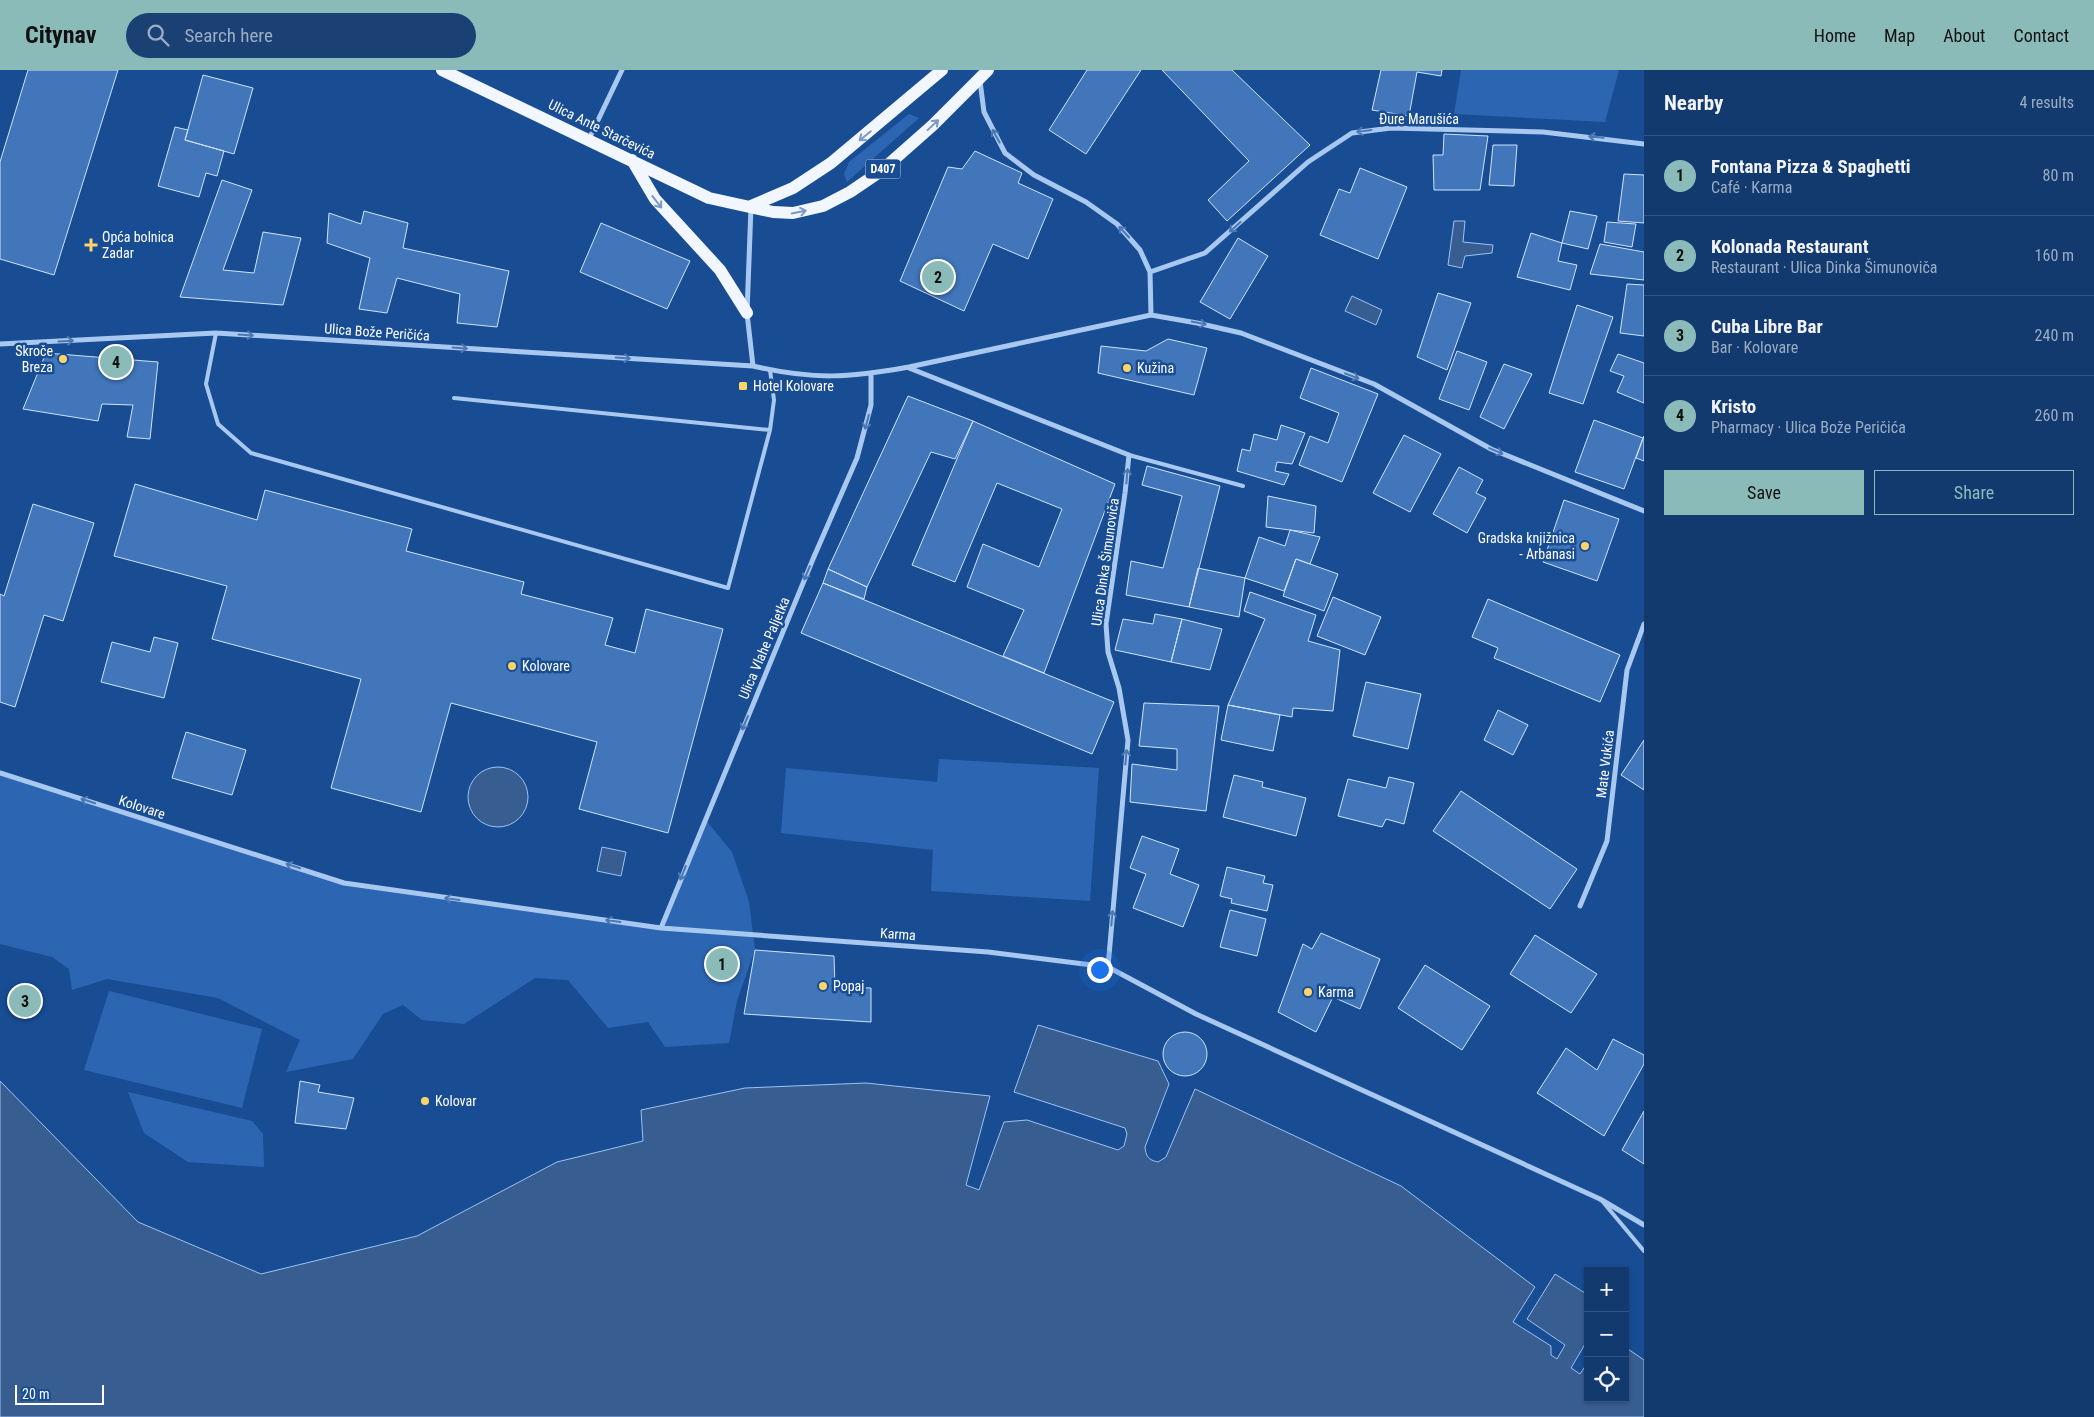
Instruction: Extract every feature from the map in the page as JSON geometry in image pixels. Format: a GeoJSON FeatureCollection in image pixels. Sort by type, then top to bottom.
{"type":"FeatureCollection","features":[{"type":"Feature","properties":{"kind":"main road","name":"Ulica Ante Starčevića"},"geometry":{"type":"LineString","coordinates":[[442,70],[709,198],[773,212],[793,214],[823,206],[850,192],[881,172],[933,125],[984,74]]}},
{"type":"Feature","properties":{"kind":"main road","name":"D407"},"geometry":{"type":"LineString","coordinates":[[751,206],[793,188],[831,164],[942,70]]}},
{"type":"Feature","properties":{"kind":"main road"},"geometry":{"type":"LineString","coordinates":[[632,160],[655,199],[720,270],[747,313]]}},
{"type":"Feature","properties":{"kind":"street"},"geometry":{"type":"LineString","coordinates":[[589,139],[622,70]]}},
{"type":"Feature","properties":{"kind":"street"},"geometry":{"type":"LineString","coordinates":[[984,74],[984,112],[1005,153],[1034,176],[1086,202],[1116,224],[1140,250],[1150,272],[1151,314],[1240,333],[1374,384],[1491,449],[1644,510]]}},
{"type":"Feature","properties":{"kind":"street","name":"Đure Marušića"},"geometry":{"type":"LineString","coordinates":[[1150,272],[1205,253],[1308,162],[1352,133],[1391,128],[1543,132],[1644,144]]}},
{"type":"Feature","properties":{"kind":"street"},"geometry":{"type":"LineString","coordinates":[[751,206],[747,313],[753,366]]}},
{"type":"Feature","properties":{"kind":"street","name":"Ulica Bože Peričića"},"geometry":{"type":"LineString","coordinates":[[0,344],[216,333],[753,366],[795,375],[828,378],[872,374],[909,367],[1151,314]]}},
{"type":"Feature","properties":{"kind":"street"},"geometry":{"type":"LineString","coordinates":[[909,367],[1129,455]]}},
{"type":"Feature","properties":{"kind":"street","name":"Ulica Vlahe Paljetka"},"geometry":{"type":"LineString","coordinates":[[661,928],[813,559],[857,458],[871,405],[872,374]]}},
{"type":"Feature","properties":{"kind":"street","name":"Ulica Dinka Šimunoviča"},"geometry":{"type":"LineString","coordinates":[[1108,967],[1128,740],[1118,688],[1108,652],[1106,624],[1129,455]]}},
{"type":"Feature","properties":{"kind":"street","name":"Mate Vukića"},"geometry":{"type":"LineString","coordinates":[[1580,906],[1606,842],[1627,670],[1644,624]]}},
{"type":"Feature","properties":{"kind":"street","name":"Kolovare"},"geometry":{"type":"LineString","coordinates":[[0,773],[344,882],[400,892],[661,928]]}},
{"type":"Feature","properties":{"kind":"street","name":"Karma"},"geometry":{"type":"LineString","coordinates":[[661,928],[988,952],[1108,967],[1196,1014],[1600,1199],[1644,1225]]}},
{"type":"Feature","properties":{"kind":"lane"},"geometry":{"type":"LineString","coordinates":[[216,333],[206,384],[218,424],[251,453],[728,588],[770,430],[774,400],[770,370]]}},
{"type":"Feature","properties":{"kind":"lane"},"geometry":{"type":"LineString","coordinates":[[454,398],[770,430]]}},
{"type":"Feature","properties":{"kind":"lane"},"geometry":{"type":"LineString","coordinates":[[1129,455],[1243,486]]}},
{"type":"Feature","properties":{"kind":"lane"},"geometry":{"type":"LineString","coordinates":[[1600,1199],[1644,1251]]}},
{"type":"Feature","properties":{"kind":"shaded area"},"geometry":{"type":"Polygon","coordinates":[[[1461,70],[1619,70],[1605,122],[1454,114],[1461,70]]]}},
{"type":"Feature","properties":{"kind":"shaded area"},"geometry":{"type":"Polygon","coordinates":[[[909,114],[919,118],[847,182],[844,174],[849,162],[909,114]]]}},
{"type":"Feature","properties":{"kind":"shaded area"},"geometry":{"type":"Polygon","coordinates":[[[1454,221],[1465,221],[1463,242],[1493,245],[1492,253],[1465,256],[1462,268],[1448,265],[1454,221]]]}},
{"type":"Feature","properties":{"kind":"shaded area"},"geometry":{"type":"Polygon","coordinates":[[[1352,296],[1382,310],[1376,325],[1345,311],[1352,296]]]}},
{"type":"Feature","properties":{"kind":"shaded area"},"geometry":{"type":"Polygon","coordinates":[[[939,759],[1099,768],[1090,901],[931,891],[933,850],[781,833],[786,768],[937,782],[939,759]]]}},
{"type":"Feature","properties":{"kind":"shaded area"},"geometry":{"type":"Polygon","coordinates":[[[498,767],[514,772],[519,776],[523,781],[528,797],[523,813],[519,818],[514,822],[498,827],[482,822],[477,818],[473,813],[468,797],[473,781],[477,776],[482,772],[498,767]]]}},
{"type":"Feature","properties":{"kind":"shaded area"},"geometry":{"type":"Polygon","coordinates":[[[0,773],[344,883],[661,928],[705,819],[732,852],[749,902],[755,949],[737,1001],[729,1043],[665,1047],[648,1022],[608,1028],[568,980],[535,978],[464,1024],[422,1020],[403,1005],[383,1014],[353,1059],[286,1072],[300,1040],[218,998],[107,979],[72,990],[69,969],[52,957],[0,944],[0,773]]]}},
{"type":"Feature","properties":{"kind":"shaded area"},"geometry":{"type":"Polygon","coordinates":[[[602,847],[626,852],[621,876],[597,871],[602,847]]]}},
{"type":"Feature","properties":{"kind":"shaded area"},"geometry":{"type":"Polygon","coordinates":[[[109,991],[262,1029],[242,1108],[84,1070],[109,991]]]}},
{"type":"Feature","properties":{"kind":"shaded area"},"geometry":{"type":"Polygon","coordinates":[[[1038,1025],[1158,1061],[1169,1084],[1145,1147],[1147,1155],[1152,1160],[1158,1162],[1166,1157],[1195,1089],[1401,1186],[1535,1287],[1513,1322],[1551,1346],[1551,1355],[1557,1359],[1565,1345],[1527,1319],[1555,1274],[1584,1292],[1584,1346],[1571,1368],[1580,1374],[1584,1368],[1584,1402],[1629,1402],[1629,1350],[1644,1360],[1644,1417],[0,1417],[0,1081],[138,1222],[261,1274],[417,1236],[557,1162],[643,1141],[641,1110],[745,1088],[866,1083],[990,1096],[966,1185],[979,1190],[1004,1122],[1027,1120],[1118,1150],[1124,1146],[1127,1134],[1125,1128],[1014,1092],[1038,1025]]]}},
{"type":"Feature","properties":{"kind":"shaded area"},"geometry":{"type":"Polygon","coordinates":[[[128,1092],[252,1121],[263,1134],[264,1167],[188,1162],[144,1133],[128,1092]]]}},
{"type":"Feature","properties":{"kind":"building"},"geometry":{"type":"Polygon","coordinates":[[[28,70],[118,70],[54,275],[0,259],[0,162],[28,70]]]}},
{"type":"Feature","properties":{"kind":"building"},"geometry":{"type":"Polygon","coordinates":[[[1087,70],[1141,70],[1086,154],[1049,130],[1087,70]]]}},
{"type":"Feature","properties":{"kind":"building"},"geometry":{"type":"Polygon","coordinates":[[[1162,70],[1232,70],[1310,145],[1227,221],[1208,200],[1249,161],[1162,70]]]}},
{"type":"Feature","properties":{"kind":"building"},"geometry":{"type":"Polygon","coordinates":[[[1381,70],[1442,70],[1441,76],[1417,72],[1409,116],[1372,110],[1381,70]]]}},
{"type":"Feature","properties":{"kind":"building"},"geometry":{"type":"Polygon","coordinates":[[[203,75],[253,88],[234,154],[185,140],[203,75]]]}},
{"type":"Feature","properties":{"kind":"building"},"geometry":{"type":"Polygon","coordinates":[[[175,127],[188,130],[185,140],[224,151],[217,176],[206,173],[199,197],[158,186],[175,127]]]}},
{"type":"Feature","properties":{"kind":"building"},"geometry":{"type":"Polygon","coordinates":[[[1444,134],[1488,136],[1480,190],[1434,190],[1433,155],[1443,155],[1444,134]]]}},
{"type":"Feature","properties":{"kind":"building"},"geometry":{"type":"Polygon","coordinates":[[[1493,145],[1517,145],[1514,186],[1489,185],[1493,145]]]}},
{"type":"Feature","properties":{"kind":"building"},"geometry":{"type":"Polygon","coordinates":[[[975,151],[1022,173],[1018,183],[1053,199],[1028,259],[993,244],[964,311],[900,281],[948,167],[962,169],[975,151]]]}},
{"type":"Feature","properties":{"kind":"building"},"geometry":{"type":"Polygon","coordinates":[[[1360,168],[1407,187],[1378,259],[1320,235],[1339,189],[1350,193],[1360,168]]]}},
{"type":"Feature","properties":{"kind":"building"},"geometry":{"type":"Polygon","coordinates":[[[1624,174],[1644,175],[1644,223],[1618,221],[1624,174]]]}},
{"type":"Feature","properties":{"kind":"building"},"geometry":{"type":"Polygon","coordinates":[[[222,180],[252,190],[223,270],[254,273],[263,232],[301,238],[283,305],[180,297],[222,180]]]}},
{"type":"Feature","properties":{"kind":"building"},"geometry":{"type":"Polygon","coordinates":[[[364,211],[408,223],[403,248],[509,271],[497,327],[457,323],[460,294],[397,278],[387,313],[359,309],[370,258],[327,243],[329,213],[361,224],[364,211]]]}},
{"type":"Feature","properties":{"kind":"building"},"geometry":{"type":"Polygon","coordinates":[[[1570,211],[1597,216],[1588,249],[1562,243],[1570,211]]]}},
{"type":"Feature","properties":{"kind":"building"},"geometry":{"type":"Polygon","coordinates":[[[1607,222],[1636,224],[1632,247],[1604,242],[1607,222]]]}},
{"type":"Feature","properties":{"kind":"building"},"geometry":{"type":"Polygon","coordinates":[[[601,223],[690,261],[667,309],[580,272],[601,223]]]}},
{"type":"Feature","properties":{"kind":"building"},"geometry":{"type":"Polygon","coordinates":[[[1531,233],[1562,243],[1558,261],[1577,265],[1570,290],[1517,277],[1531,233]]]}},
{"type":"Feature","properties":{"kind":"building"},"geometry":{"type":"Polygon","coordinates":[[[1238,238],[1268,256],[1230,319],[1200,302],[1238,238]]]}},
{"type":"Feature","properties":{"kind":"building"},"geometry":{"type":"Polygon","coordinates":[[[1600,244],[1644,252],[1644,280],[1590,274],[1600,244]]]}},
{"type":"Feature","properties":{"kind":"building"},"geometry":{"type":"Polygon","coordinates":[[[1627,284],[1644,285],[1644,336],[1620,333],[1627,284]]]}},
{"type":"Feature","properties":{"kind":"building"},"geometry":{"type":"Polygon","coordinates":[[[1438,293],[1471,303],[1447,370],[1417,357],[1438,293]]]}},
{"type":"Feature","properties":{"kind":"building"},"geometry":{"type":"Polygon","coordinates":[[[1577,305],[1613,317],[1583,404],[1549,393],[1577,305]]]}},
{"type":"Feature","properties":{"kind":"building"},"geometry":{"type":"Polygon","coordinates":[[[1168,339],[1207,348],[1194,395],[1098,373],[1101,346],[1146,351],[1168,339]]]}},
{"type":"Feature","properties":{"kind":"building"},"geometry":{"type":"Polygon","coordinates":[[[1457,351],[1487,362],[1469,410],[1439,399],[1457,351]]]}},
{"type":"Feature","properties":{"kind":"building"},"geometry":{"type":"Polygon","coordinates":[[[46,353],[158,362],[150,439],[127,437],[133,405],[102,404],[98,421],[23,409],[46,353]]]}},
{"type":"Feature","properties":{"kind":"building"},"geometry":{"type":"Polygon","coordinates":[[[1618,354],[1644,363],[1644,403],[1617,392],[1624,376],[1610,371],[1618,354]]]}},
{"type":"Feature","properties":{"kind":"building"},"geometry":{"type":"Polygon","coordinates":[[[1504,364],[1532,374],[1504,429],[1480,417],[1504,364]]]}},
{"type":"Feature","properties":{"kind":"building"},"geometry":{"type":"Polygon","coordinates":[[[1311,368],[1378,394],[1342,482],[1299,465],[1310,436],[1328,443],[1339,413],[1300,398],[1311,368]]]}},
{"type":"Feature","properties":{"kind":"building"},"geometry":{"type":"Polygon","coordinates":[[[908,396],[973,421],[955,459],[931,452],[867,587],[828,569],[908,396]]]}},
{"type":"Feature","properties":{"kind":"building"},"geometry":{"type":"Polygon","coordinates":[[[1594,420],[1643,438],[1624,489],[1575,472],[1594,420]]]}},
{"type":"Feature","properties":{"kind":"building"},"geometry":{"type":"Polygon","coordinates":[[[973,421],[1115,484],[1044,673],[1003,656],[1024,610],[967,587],[983,544],[1039,567],[1062,509],[997,483],[955,582],[912,565],[973,421]]]}},
{"type":"Feature","properties":{"kind":"building"},"geometry":{"type":"Polygon","coordinates":[[[1281,425],[1305,433],[1292,464],[1277,462],[1275,471],[1289,474],[1284,485],[1237,471],[1242,449],[1250,451],[1254,434],[1277,440],[1281,425]]]}},
{"type":"Feature","properties":{"kind":"building"},"geometry":{"type":"Polygon","coordinates":[[[1404,435],[1441,454],[1410,512],[1373,493],[1404,435]]]}},
{"type":"Feature","properties":{"kind":"building"},"geometry":{"type":"Polygon","coordinates":[[[1644,436],[1644,461],[1636,458],[1644,436]]]}},
{"type":"Feature","properties":{"kind":"building"},"geometry":{"type":"Polygon","coordinates":[[[1147,466],[1220,486],[1189,607],[1126,595],[1131,561],[1163,568],[1182,496],[1142,485],[1147,466]]]}},
{"type":"Feature","properties":{"kind":"building"},"geometry":{"type":"Polygon","coordinates":[[[1459,467],[1483,480],[1476,493],[1486,498],[1467,533],[1433,514],[1459,467]]]}},
{"type":"Feature","properties":{"kind":"building","name":"Kolovare"},"geometry":{"type":"Polygon","coordinates":[[[135,484],[257,520],[265,490],[412,529],[406,551],[524,582],[521,594],[613,618],[605,645],[635,653],[646,609],[723,629],[668,833],[579,809],[597,742],[451,703],[421,812],[331,788],[361,679],[212,639],[227,586],[114,556],[135,484]]]}},
{"type":"Feature","properties":{"kind":"building"},"geometry":{"type":"Polygon","coordinates":[[[1268,496],[1316,506],[1314,533],[1266,527],[1268,496]]]}},
{"type":"Feature","properties":{"kind":"building"},"geometry":{"type":"Polygon","coordinates":[[[1564,500],[1619,519],[1597,581],[1543,562],[1564,500]]]}},
{"type":"Feature","properties":{"kind":"building"},"geometry":{"type":"Polygon","coordinates":[[[33,504],[94,523],[63,621],[44,615],[15,707],[0,702],[0,594],[4,596],[33,504]]]}},
{"type":"Feature","properties":{"kind":"building"},"geometry":{"type":"Polygon","coordinates":[[[1290,530],[1320,537],[1310,564],[1296,559],[1284,591],[1245,578],[1259,537],[1285,546],[1290,530]]]}},
{"type":"Feature","properties":{"kind":"building"},"geometry":{"type":"Polygon","coordinates":[[[1296,559],[1338,574],[1324,611],[1283,596],[1296,559]]]}},
{"type":"Feature","properties":{"kind":"building"},"geometry":{"type":"Polygon","coordinates":[[[1198,568],[1245,578],[1239,617],[1189,607],[1198,568]]]}},
{"type":"Feature","properties":{"kind":"building"},"geometry":{"type":"Polygon","coordinates":[[[828,569],[867,587],[864,599],[823,583],[828,569]]]}},
{"type":"Feature","properties":{"kind":"building"},"geometry":{"type":"Polygon","coordinates":[[[823,583],[1114,702],[1092,754],[801,633],[823,583]]]}},
{"type":"Feature","properties":{"kind":"building"},"geometry":{"type":"Polygon","coordinates":[[[1250,592],[1316,615],[1308,641],[1340,650],[1333,711],[1293,708],[1292,717],[1228,705],[1265,619],[1244,611],[1250,592]]]}},
{"type":"Feature","properties":{"kind":"building"},"geometry":{"type":"Polygon","coordinates":[[[1333,597],[1381,617],[1365,655],[1317,636],[1333,597]]]}},
{"type":"Feature","properties":{"kind":"building"},"geometry":{"type":"Polygon","coordinates":[[[1488,599],[1620,655],[1600,702],[1494,658],[1498,648],[1472,637],[1488,599]]]}},
{"type":"Feature","properties":{"kind":"building"},"geometry":{"type":"Polygon","coordinates":[[[1155,614],[1182,619],[1171,662],[1115,650],[1123,619],[1153,624],[1155,614]]]}},
{"type":"Feature","properties":{"kind":"building"},"geometry":{"type":"Polygon","coordinates":[[[1182,619],[1222,629],[1210,670],[1171,662],[1182,619]]]}},
{"type":"Feature","properties":{"kind":"building"},"geometry":{"type":"Polygon","coordinates":[[[154,637],[178,643],[164,698],[101,682],[112,642],[150,652],[154,637]]]}},
{"type":"Feature","properties":{"kind":"building"},"geometry":{"type":"Polygon","coordinates":[[[1366,682],[1421,694],[1408,749],[1353,736],[1366,682]]]}},
{"type":"Feature","properties":{"kind":"building"},"geometry":{"type":"Polygon","coordinates":[[[1144,703],[1219,706],[1206,811],[1130,802],[1132,764],[1177,770],[1177,749],[1139,746],[1144,703]]]}},
{"type":"Feature","properties":{"kind":"building"},"geometry":{"type":"Polygon","coordinates":[[[1228,705],[1280,715],[1273,751],[1221,740],[1228,705]]]}},
{"type":"Feature","properties":{"kind":"building"},"geometry":{"type":"Polygon","coordinates":[[[1498,710],[1528,725],[1513,755],[1484,740],[1498,710]]]}},
{"type":"Feature","properties":{"kind":"building"},"geometry":{"type":"Polygon","coordinates":[[[186,732],[246,750],[232,795],[172,778],[186,732]]]}},
{"type":"Feature","properties":{"kind":"building"},"geometry":{"type":"Polygon","coordinates":[[[1644,740],[1644,790],[1621,775],[1644,740]]]}},
{"type":"Feature","properties":{"kind":"building"},"geometry":{"type":"Polygon","coordinates":[[[1234,775],[1263,782],[1262,787],[1306,798],[1296,836],[1223,817],[1234,775]]]}},
{"type":"Feature","properties":{"kind":"building"},"geometry":{"type":"Polygon","coordinates":[[[1389,777],[1414,783],[1404,824],[1386,819],[1382,827],[1338,816],[1348,779],[1386,788],[1389,777]]]}},
{"type":"Feature","properties":{"kind":"building"},"geometry":{"type":"Polygon","coordinates":[[[1461,791],[1577,869],[1550,909],[1433,831],[1461,791]]]}},
{"type":"Feature","properties":{"kind":"building"},"geometry":{"type":"Polygon","coordinates":[[[1142,836],[1179,849],[1170,874],[1199,885],[1183,927],[1133,908],[1146,874],[1130,868],[1142,836]]]}},
{"type":"Feature","properties":{"kind":"building"},"geometry":{"type":"Polygon","coordinates":[[[1227,867],[1265,876],[1263,883],[1273,885],[1267,911],[1231,903],[1232,899],[1220,896],[1227,867]]]}},
{"type":"Feature","properties":{"kind":"building"},"geometry":{"type":"Polygon","coordinates":[[[1230,910],[1266,919],[1257,956],[1220,947],[1230,910]]]}},
{"type":"Feature","properties":{"kind":"building"},"geometry":{"type":"Polygon","coordinates":[[[1321,933],[1380,959],[1360,1009],[1333,997],[1316,1032],[1278,1012],[1303,944],[1312,949],[1321,933]]]}},
{"type":"Feature","properties":{"kind":"building"},"geometry":{"type":"Polygon","coordinates":[[[1535,935],[1597,974],[1571,1013],[1510,974],[1535,935]]]}},
{"type":"Feature","properties":{"kind":"building"},"geometry":{"type":"Polygon","coordinates":[[[755,950],[834,956],[835,987],[871,988],[871,1022],[744,1014],[755,950]]]}},
{"type":"Feature","properties":{"kind":"building"},"geometry":{"type":"Polygon","coordinates":[[[1425,965],[1490,1006],[1462,1050],[1398,1008],[1425,965]]]}},
{"type":"Feature","properties":{"kind":"building"},"geometry":{"type":"Polygon","coordinates":[[[29,987],[37,998],[19,1015],[11,1007],[29,987]]]}},
{"type":"Feature","properties":{"kind":"building"},"geometry":{"type":"Polygon","coordinates":[[[1185,1032],[1197,1036],[1203,1042],[1207,1054],[1203,1066],[1197,1072],[1185,1076],[1173,1072],[1167,1066],[1163,1054],[1167,1042],[1173,1036],[1185,1032]]]}},
{"type":"Feature","properties":{"kind":"building"},"geometry":{"type":"Polygon","coordinates":[[[1613,1039],[1644,1055],[1644,1064],[1604,1136],[1537,1093],[1566,1048],[1597,1070],[1613,1039]]]}},
{"type":"Feature","properties":{"kind":"building"},"geometry":{"type":"Polygon","coordinates":[[[300,1081],[320,1085],[318,1092],[354,1098],[346,1129],[295,1123],[300,1081]]]}},
{"type":"Feature","properties":{"kind":"building"},"geometry":{"type":"Polygon","coordinates":[[[1644,1111],[1644,1164],[1622,1150],[1644,1111]]]}},
{"type":"Feature","properties":{"kind":"place","name":"Opća bolnica Zadar"},"geometry":{"type":"Point","coordinates":[91,245]}},
{"type":"Feature","properties":{"kind":"place","name":"Kolonada Restaurant"},"geometry":{"type":"Point","coordinates":[938,277]}},
{"type":"Feature","properties":{"kind":"place","name":"Skroče Breza"},"geometry":{"type":"Point","coordinates":[63,359]}},
{"type":"Feature","properties":{"kind":"place","name":"Kristo"},"geometry":{"type":"Point","coordinates":[116,362]}},
{"type":"Feature","properties":{"kind":"place","name":"Kužina"},"geometry":{"type":"Point","coordinates":[1127,368]}},
{"type":"Feature","properties":{"kind":"place","name":"Hotel Kolovare"},"geometry":{"type":"Point","coordinates":[743,386]}},
{"type":"Feature","properties":{"kind":"place","name":"Gradska knjižnica - Arbanasi"},"geometry":{"type":"Point","coordinates":[1585,546]}},
{"type":"Feature","properties":{"kind":"place","name":"Kolovare"},"geometry":{"type":"Point","coordinates":[512,666]}},
{"type":"Feature","properties":{"kind":"place","name":"Fontana Pizza & Spaghetti"},"geometry":{"type":"Point","coordinates":[722,964]}},
{"type":"Feature","properties":{"kind":"place","name":"Popaj"},"geometry":{"type":"Point","coordinates":[823,986]}},
{"type":"Feature","properties":{"kind":"place","name":"Karma"},"geometry":{"type":"Point","coordinates":[1308,992]}},
{"type":"Feature","properties":{"kind":"place","name":"Cuba Libre Bar"},"geometry":{"type":"Point","coordinates":[25,1001]}},
{"type":"Feature","properties":{"kind":"place","name":"Kolovar"},"geometry":{"type":"Point","coordinates":[425,1101]}}]}
